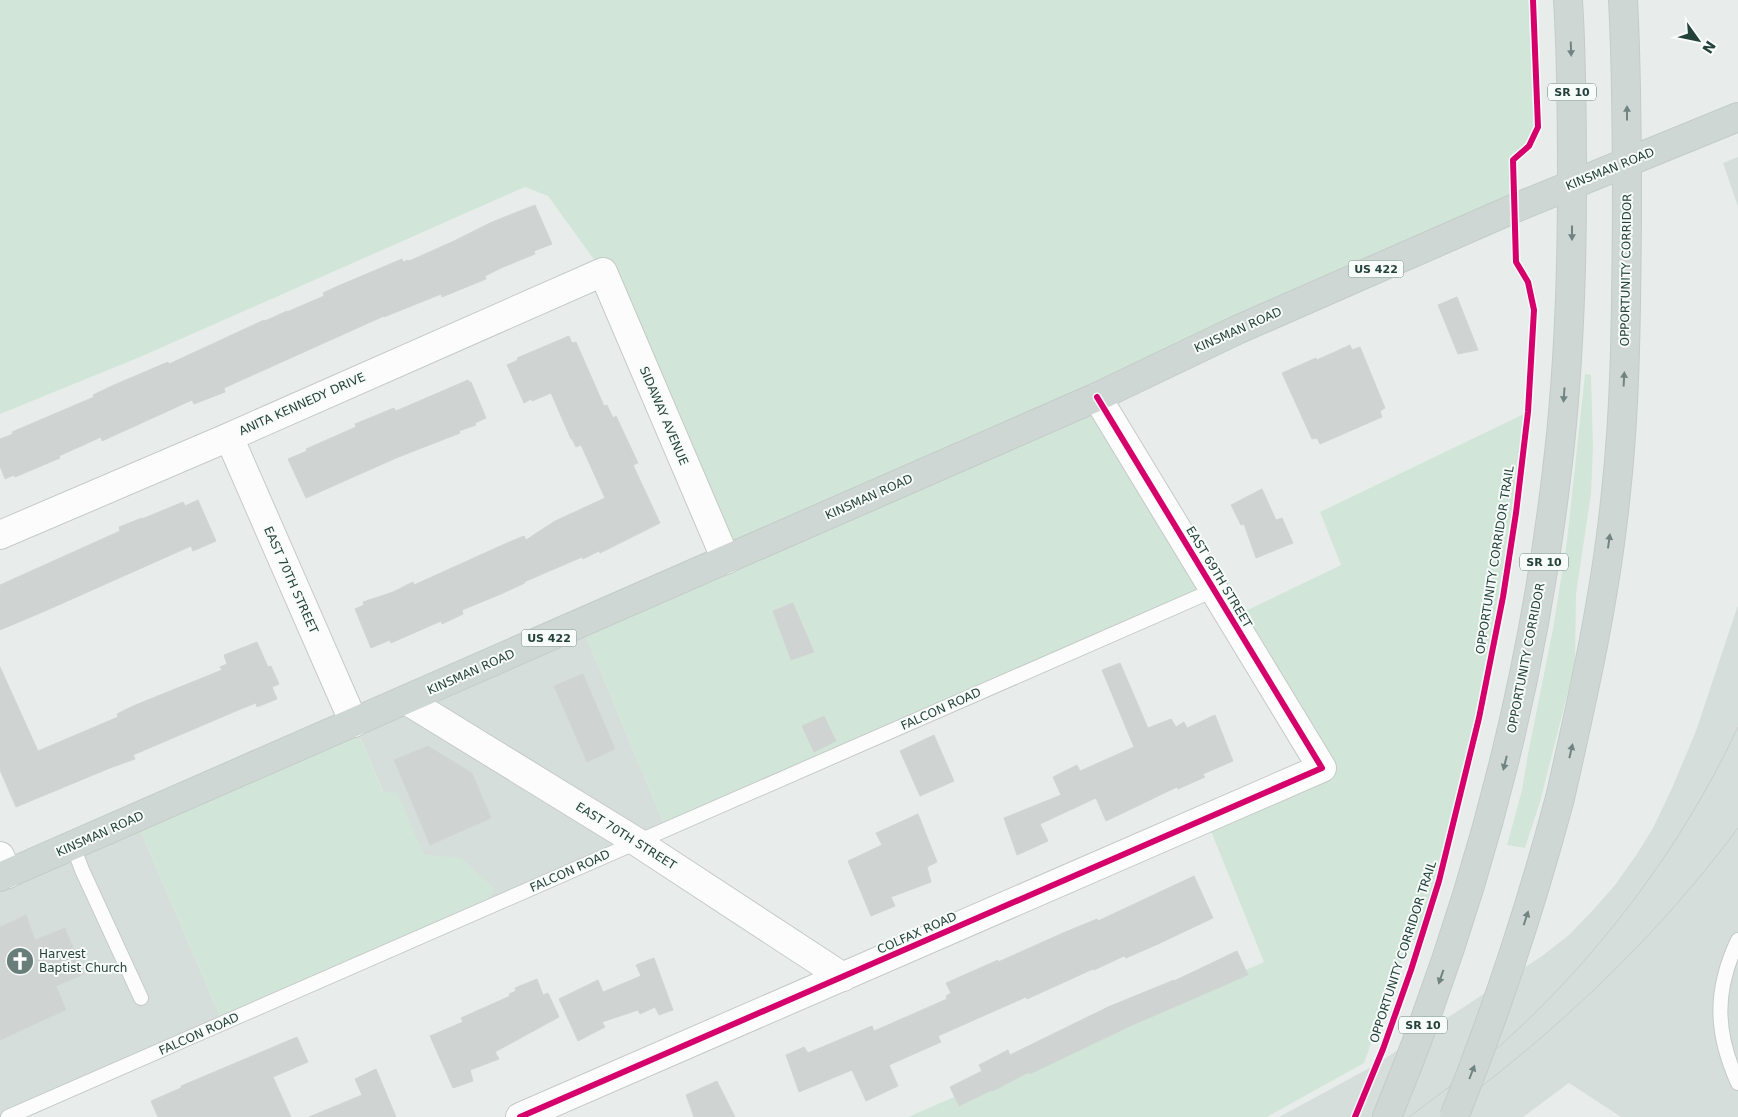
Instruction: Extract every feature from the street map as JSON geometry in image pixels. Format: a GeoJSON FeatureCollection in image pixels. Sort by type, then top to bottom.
{"type":"FeatureCollection","features":[{"type":"Feature","properties":{"kind":"main road","name":"OPPORTUNITY CORRIDOR"},"geometry":{"type":"LineString","coordinates":[[1387,1117],[1423,1025],[1456,931],[1478,860],[1504,764],[1533,631],[1559,452],[1567,359],[1572,246],[1572,113],[1568,0]]}},
{"type":"Feature","properties":{"kind":"main road","name":"OPPORTUNITY CORRIDOR"},"geometry":{"type":"LineString","coordinates":[[1454,1117],[1518,943],[1560,798],[1594,639],[1616,494],[1627,317],[1626,72],[1623,0]]}},
{"type":"Feature","properties":{"kind":"main road","name":"KINSMAN ROAD"},"geometry":{"type":"LineString","coordinates":[[3,869],[73,846],[1097,397],[1237,330],[1572,184],[1730,120]]}},
{"type":"Feature","properties":{"kind":"street","name":"ANITA KENNEDY DRIVE"},"geometry":{"type":"LineString","coordinates":[[0,535],[603,272]]}},
{"type":"Feature","properties":{"kind":"street","name":"SIDAWAY AVENUE"},"geometry":{"type":"LineString","coordinates":[[603,272],[726,560]]}},
{"type":"Feature","properties":{"kind":"street","name":"EAST 69TH STREET"},"geometry":{"type":"LineString","coordinates":[[1097,397],[1322,768]]}},
{"type":"Feature","properties":{"kind":"street","name":"EAST 70TH STREET"},"geometry":{"type":"LineString","coordinates":[[228,437],[354,723]]}},
{"type":"Feature","properties":{"kind":"street","name":"EAST 70TH STREET"},"geometry":{"type":"LineString","coordinates":[[406,700],[636,842],[843,977]]}},
{"type":"Feature","properties":{"kind":"street","name":"COLFAX ROAD"},"geometry":{"type":"LineString","coordinates":[[520,1117],[1322,768]]}},
{"type":"Feature","properties":{"kind":"lane","name":"FALCON ROAD"},"geometry":{"type":"LineString","coordinates":[[8,1117],[1214,590]]}},
{"type":"Feature","properties":{"kind":"lane"},"geometry":{"type":"LineString","coordinates":[[73,846],[82,870],[141,998]]}},
{"type":"Feature","properties":{"kind":"lane"},"geometry":{"type":"LineString","coordinates":[[1738,940],[1724,980],[1720,1010],[1723,1043],[1738,1083]]}},
{"type":"Feature","properties":{"kind":"shaded area"},"geometry":{"type":"Polygon","coordinates":[[[1738,157],[1738,207],[1723,163],[1738,157]]]}},
{"type":"Feature","properties":{"kind":"shaded area"},"geometry":{"type":"Polygon","coordinates":[[[1738,605],[1738,1117],[1621,1117],[1569,1083],[1523,1117],[1279,1117],[1375,1065],[1542,956],[1569,935],[1593,910],[1615,885],[1653,828],[1696,731],[1738,605]]]}},
{"type":"Feature","properties":{"kind":"shaded area"},"geometry":{"type":"Polygon","coordinates":[[[581,624],[666,829],[441,928],[354,723],[581,624]]]}},
{"type":"Feature","properties":{"kind":"shaded area"},"geometry":{"type":"Polygon","coordinates":[[[135,818],[223,1023],[8,1117],[0,1117],[0,877],[135,818]]]}},
{"type":"Feature","properties":{"kind":"green space"},"geometry":{"type":"Polygon","coordinates":[[[0,0],[1533,0],[1538,127],[1529,146],[1514,160],[1515,208],[1097,397],[1214,590],[666,829],[581,624],[726,560],[603,272],[548,196],[525,187],[140,357],[0,414],[0,0]]]}},
{"type":"Feature","properties":{"kind":"green space"},"geometry":{"type":"Polygon","coordinates":[[[1585,374],[1591,375],[1593,447],[1591,494],[1576,594],[1575,664],[1540,802],[1525,848],[1507,845],[1522,790],[1553,629],[1567,541],[1585,374]]]}},
{"type":"Feature","properties":{"kind":"green space"},"geometry":{"type":"Polygon","coordinates":[[[1528,412],[1515,519],[1502,603],[1461,797],[1421,940],[1409,940],[1364,1063],[1267,1117],[908,1117],[1264,962],[1206,819],[1321,768],[1231,618],[1341,565],[1320,512],[1528,412]]]}},
{"type":"Feature","properties":{"kind":"green space"},"geometry":{"type":"Polygon","coordinates":[[[354,723],[383,792],[397,793],[424,855],[461,858],[495,889],[486,902],[439,921],[441,928],[223,1023],[135,818],[354,723]]]}},
{"type":"Feature","properties":{"kind":"building"},"geometry":{"type":"Polygon","coordinates":[[[535,205],[552,244],[534,251],[535,254],[485,276],[486,279],[442,297],[441,294],[384,316],[224,388],[225,392],[194,404],[192,400],[102,441],[101,437],[59,456],[60,458],[15,477],[14,475],[5,479],[0,466],[0,439],[13,434],[12,432],[94,397],[93,395],[114,385],[168,362],[169,364],[264,320],[324,296],[323,293],[338,286],[402,259],[403,262],[409,261],[492,222],[535,205]]]}},
{"type":"Feature","properties":{"kind":"building"},"geometry":{"type":"Polygon","coordinates":[[[1457,297],[1478,350],[1458,354],[1438,305],[1457,297]]]}},
{"type":"Feature","properties":{"kind":"building"},"geometry":{"type":"Polygon","coordinates":[[[569,336],[572,343],[576,342],[604,406],[607,405],[613,418],[616,416],[638,463],[633,465],[660,523],[600,553],[599,551],[583,559],[582,557],[462,610],[463,614],[442,624],[441,621],[391,643],[390,640],[371,648],[355,609],[364,605],[363,602],[393,592],[413,582],[414,585],[524,536],[526,540],[555,521],[605,498],[581,445],[576,447],[571,439],[551,393],[524,403],[507,365],[518,360],[517,358],[569,336]]]}},
{"type":"Feature","properties":{"kind":"building"},"geometry":{"type":"Polygon","coordinates":[[[1350,345],[1352,350],[1360,347],[1385,408],[1380,411],[1382,417],[1320,444],[1317,438],[1312,439],[1282,373],[1350,345]]]}},
{"type":"Feature","properties":{"kind":"building"},"geometry":{"type":"Polygon","coordinates":[[[468,380],[471,382],[486,418],[475,423],[476,425],[459,431],[460,433],[396,458],[306,498],[288,459],[356,427],[355,424],[394,408],[396,411],[468,380]]]}},
{"type":"Feature","properties":{"kind":"building"},"geometry":{"type":"Polygon","coordinates":[[[1262,489],[1276,520],[1282,518],[1293,543],[1256,558],[1244,524],[1241,525],[1231,505],[1262,489]]]}},
{"type":"Feature","properties":{"kind":"building"},"geometry":{"type":"Polygon","coordinates":[[[198,500],[216,541],[193,551],[191,546],[0,630],[0,585],[120,531],[119,527],[183,502],[185,506],[198,500]]]}},
{"type":"Feature","properties":{"kind":"building"},"geometry":{"type":"Polygon","coordinates":[[[793,603],[814,652],[791,660],[773,611],[793,603]]]}},
{"type":"Feature","properties":{"kind":"building"},"geometry":{"type":"Polygon","coordinates":[[[257,642],[268,667],[271,666],[279,684],[272,687],[277,699],[257,707],[256,703],[236,711],[133,755],[135,759],[16,807],[0,770],[0,667],[38,751],[118,717],[117,714],[133,706],[222,670],[220,667],[227,664],[224,655],[257,642]]]}},
{"type":"Feature","properties":{"kind":"building"},"geometry":{"type":"Polygon","coordinates":[[[1120,663],[1148,728],[1171,719],[1176,727],[1184,722],[1187,728],[1215,715],[1233,761],[1203,774],[1205,777],[1178,789],[1177,787],[1106,821],[1096,798],[1040,824],[1048,841],[1017,855],[1004,818],[1061,795],[1053,777],[1077,765],[1080,771],[1134,747],[1102,670],[1120,663]]]}},
{"type":"Feature","properties":{"kind":"building"},"geometry":{"type":"Polygon","coordinates":[[[583,674],[615,749],[587,762],[554,686],[583,674]]]}},
{"type":"Feature","properties":{"kind":"building"},"geometry":{"type":"Polygon","coordinates":[[[824,716],[836,741],[814,752],[802,726],[824,716]]]}},
{"type":"Feature","properties":{"kind":"building"},"geometry":{"type":"Polygon","coordinates":[[[934,735],[954,781],[920,796],[900,751],[934,735]]]}},
{"type":"Feature","properties":{"kind":"building"},"geometry":{"type":"Polygon","coordinates":[[[428,746],[472,773],[491,818],[430,845],[394,760],[428,746]]]}},
{"type":"Feature","properties":{"kind":"building"},"geometry":{"type":"Polygon","coordinates":[[[918,814],[937,862],[927,867],[931,882],[891,897],[895,906],[871,916],[848,861],[882,845],[876,833],[918,814]]]}},
{"type":"Feature","properties":{"kind":"building"},"geometry":{"type":"Polygon","coordinates":[[[1194,876],[1213,918],[1126,958],[1124,956],[938,1036],[941,1042],[889,1065],[898,1086],[866,1101],[852,1070],[799,1092],[786,1055],[804,1047],[808,1053],[872,1026],[874,1031],[947,999],[946,996],[951,993],[946,983],[1097,919],[1098,921],[1194,876]]]}},
{"type":"Feature","properties":{"kind":"building"},"geometry":{"type":"Polygon","coordinates":[[[26,915],[35,940],[65,928],[84,974],[56,986],[66,1010],[0,1040],[0,927],[26,915]]]}},
{"type":"Feature","properties":{"kind":"building"},"geometry":{"type":"Polygon","coordinates":[[[1237,951],[1248,975],[1128,1027],[959,1106],[950,1087],[982,1071],[979,1065],[1008,1050],[1010,1055],[1108,1007],[1174,981],[1237,951]]]}},
{"type":"Feature","properties":{"kind":"building"},"geometry":{"type":"Polygon","coordinates":[[[654,958],[673,1010],[659,1015],[655,1007],[640,1014],[638,1010],[602,1022],[605,1027],[578,1041],[559,999],[598,980],[603,992],[641,976],[636,965],[654,958]]]}},
{"type":"Feature","properties":{"kind":"building"},"geometry":{"type":"Polygon","coordinates":[[[537,979],[543,995],[548,993],[559,1017],[495,1052],[499,1059],[470,1070],[473,1081],[453,1088],[430,1036],[463,1022],[461,1018],[510,996],[509,994],[516,991],[515,988],[537,979]]]}},
{"type":"Feature","properties":{"kind":"building"},"geometry":{"type":"Polygon","coordinates":[[[297,1037],[308,1062],[273,1077],[291,1117],[158,1117],[151,1101],[181,1088],[181,1086],[297,1037]]]}},
{"type":"Feature","properties":{"kind":"building"},"geometry":{"type":"Polygon","coordinates":[[[376,1069],[396,1117],[309,1117],[362,1095],[355,1079],[376,1069]]]}},
{"type":"Feature","properties":{"kind":"building"},"geometry":{"type":"Polygon","coordinates":[[[717,1081],[735,1117],[694,1117],[686,1095],[717,1081]]]}},
{"type":"Feature","properties":{"kind":"tram line"},"geometry":{"type":"LineString","coordinates":[[1409,1117],[1493,1052],[1566,981],[1600,942],[1662,861],[1715,773],[1738,727]]}},
{"type":"Feature","properties":{"kind":"tram line"},"geometry":{"type":"LineString","coordinates":[[1441,1117],[1523,1053],[1600,984],[1672,909],[1738,828]]}},
{"type":"Feature","properties":{"kind":"cycle path","name":"OPPORTUNITY CORRIDOR TRAIL"},"geometry":{"type":"LineString","coordinates":[[1355,1117],[1383,1049],[1411,970],[1439,881],[1479,718],[1503,597],[1516,513],[1528,412],[1534,310],[1528,282],[1516,262],[1513,160],[1529,146],[1538,127],[1533,0]]}},
{"type":"Feature","properties":{"kind":"cycle path"},"geometry":{"type":"LineString","coordinates":[[520,1117],[1322,768],[1097,397]]}},
{"type":"Feature","properties":{"kind":"place","name":"Harvest Baptist Church"},"geometry":{"type":"Point","coordinates":[20,961]}}]}
